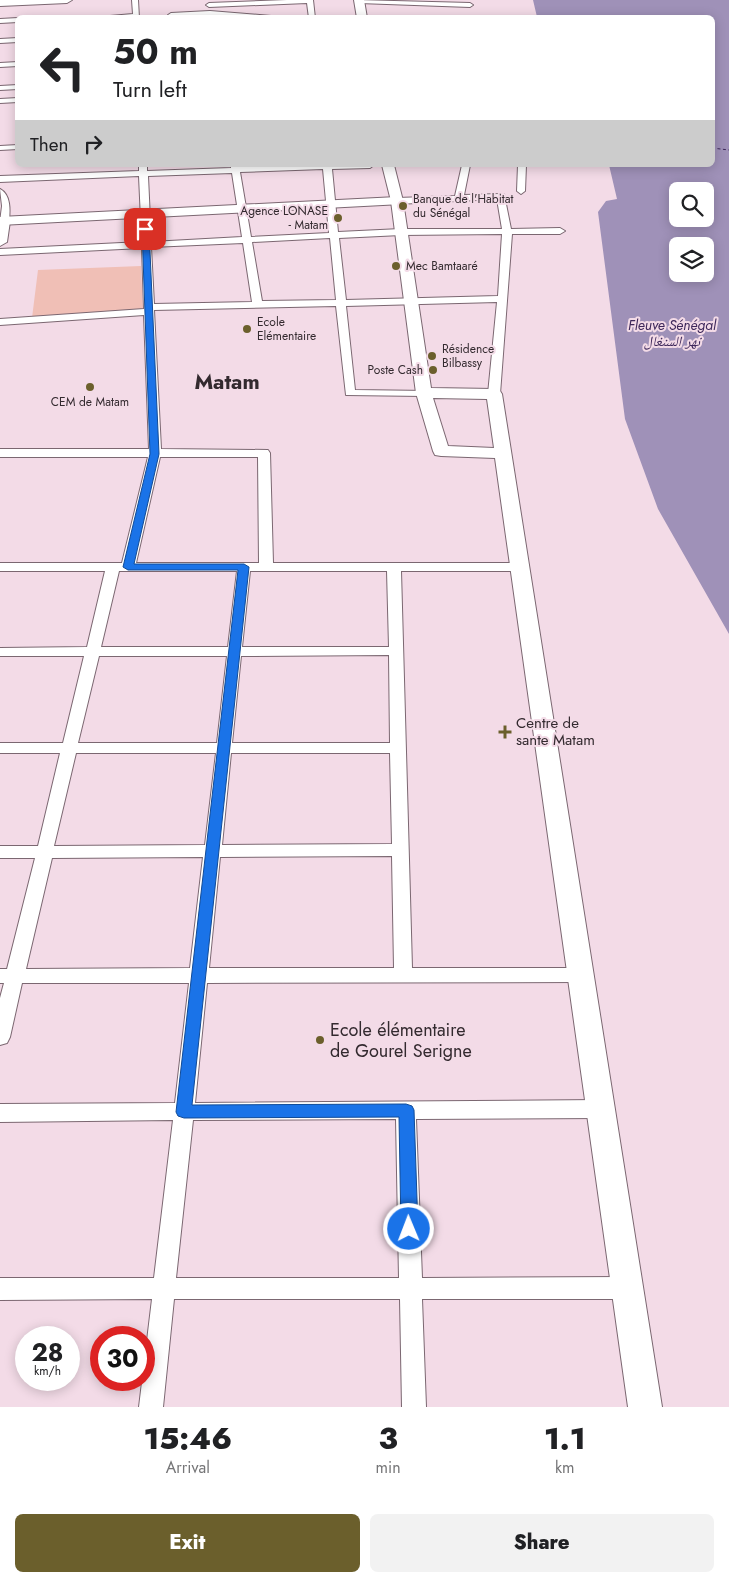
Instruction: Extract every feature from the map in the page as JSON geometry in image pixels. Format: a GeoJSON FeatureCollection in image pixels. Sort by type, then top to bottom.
{"type":"FeatureCollection","features":[{"type":"Feature","properties":{"kind":"main road"},"geometry":{"type":"LineString","coordinates":[[0,3],[68,0]]}},
{"type":"Feature","properties":{"kind":"main road"},"geometry":{"type":"LineString","coordinates":[[359,0],[362,15]]}},
{"type":"Feature","properties":{"kind":"main road"},"geometry":{"type":"LineString","coordinates":[[388,167],[397,201],[424,392],[441,451],[503,453]]}},
{"type":"Feature","properties":{"kind":"main road"},"geometry":{"type":"LineString","coordinates":[[0,242],[1,224],[145,214],[397,201]]}},
{"type":"Feature","properties":{"kind":"main road"},"geometry":{"type":"LineString","coordinates":[[424,392],[494,394],[645,1407]]}},
{"type":"Feature","properties":{"kind":"street"},"geometry":{"type":"LineString","coordinates":[[136,0],[136,15]]}},
{"type":"Feature","properties":{"kind":"street"},"geometry":{"type":"LineString","coordinates":[[171,15],[210,15],[208,2],[310,0],[312,15]]}},
{"type":"Feature","properties":{"kind":"street"},"geometry":{"type":"LineString","coordinates":[[359,0],[435,7],[471,6]]}},
{"type":"Feature","properties":{"kind":"street"},"geometry":{"type":"LineString","coordinates":[[0,21],[15,20]]}},
{"type":"Feature","properties":{"kind":"street"},"geometry":{"type":"LineString","coordinates":[[0,41],[15,40]]}},
{"type":"Feature","properties":{"kind":"street"},"geometry":{"type":"LineString","coordinates":[[0,65],[15,64]]}},
{"type":"Feature","properties":{"kind":"street"},"geometry":{"type":"LineString","coordinates":[[0,88],[15,87]]}},
{"type":"Feature","properties":{"kind":"street"},"geometry":{"type":"LineString","coordinates":[[0,101],[15,100]]}},
{"type":"Feature","properties":{"kind":"street"},"geometry":{"type":"LineString","coordinates":[[0,148],[15,147]]}},
{"type":"Feature","properties":{"kind":"street"},"geometry":{"type":"LineString","coordinates":[[0,180],[143,170],[282,167]]}},
{"type":"Feature","properties":{"kind":"street"},"geometry":{"type":"LineString","coordinates":[[327,167],[350,393],[424,392]]}},
{"type":"Feature","properties":{"kind":"street"},"geometry":{"type":"LineString","coordinates":[[459,198],[466,167]]}},
{"type":"Feature","properties":{"kind":"street"},"geometry":{"type":"LineString","coordinates":[[521,191],[522,167]]}},
{"type":"Feature","properties":{"kind":"street"},"geometry":{"type":"LineString","coordinates":[[236,168],[258,304]]}},
{"type":"Feature","properties":{"kind":"street"},"geometry":{"type":"LineString","coordinates":[[0,1037],[7,976],[44,851],[92,652],[155,454],[143,170]]}},
{"type":"Feature","properties":{"kind":"street"},"geometry":{"type":"LineString","coordinates":[[0,192],[6,206],[1,224]]}},
{"type":"Feature","properties":{"kind":"street"},"geometry":{"type":"LineString","coordinates":[[397,201],[501,196],[507,232],[503,299],[495,362],[494,394]]}},
{"type":"Feature","properties":{"kind":"street"},"geometry":{"type":"LineString","coordinates":[[0,252],[401,232],[560,231]]}},
{"type":"Feature","properties":{"kind":"street"},"geometry":{"type":"LineString","coordinates":[[0,322],[149,310],[258,304],[503,299]]}},
{"type":"Feature","properties":{"kind":"street"},"geometry":{"type":"LineString","coordinates":[[0,453],[264,453],[266,567]]}},
{"type":"Feature","properties":{"kind":"street"},"geometry":{"type":"LineString","coordinates":[[0,567],[520,567]]}},
{"type":"Feature","properties":{"kind":"street"},"geometry":{"type":"LineString","coordinates":[[152,1407],[244,567]]}},
{"type":"Feature","properties":{"kind":"street"},"geometry":{"type":"LineString","coordinates":[[394,567],[403,976]]}},
{"type":"Feature","properties":{"kind":"street"},"geometry":{"type":"LineString","coordinates":[[0,652],[396,651]]}},
{"type":"Feature","properties":{"kind":"street"},"geometry":{"type":"LineString","coordinates":[[0,748],[398,748]]}},
{"type":"Feature","properties":{"kind":"street"},"geometry":{"type":"LineString","coordinates":[[0,852],[400,850]]}},
{"type":"Feature","properties":{"kind":"street"},"geometry":{"type":"LineString","coordinates":[[7,976],[581,975]]}},
{"type":"Feature","properties":{"kind":"street"},"geometry":{"type":"LineString","coordinates":[[0,1113],[601,1109]]}},
{"type":"Feature","properties":{"kind":"street"},"geometry":{"type":"LineString","coordinates":[[406,1110],[414,1407]]}},
{"type":"Feature","properties":{"kind":"street"},"geometry":{"type":"LineString","coordinates":[[0,1289],[627,1288]]}},
{"type":"Feature","properties":{"kind":"shaded area"},"geometry":{"type":"Polygon","coordinates":[[[141,266],[143,311],[32,318],[38,270],[141,266]]]}},
{"type":"Feature","properties":{"kind":"water","name":"Fleuve Sénégal نهر السنغال"},"geometry":{"type":"Polygon","coordinates":[[[533,0],[729,0],[729,634],[658,509],[625,419],[598,212],[606,201],[617,199],[609,167],[715,167],[715,15],[537,15],[533,0]]]}},
{"type":"Feature","properties":{"kind":"ferry route"},"geometry":{"type":"LineString","coordinates":[[715,148],[729,150]]}},
{"type":"Feature","properties":{"kind":"place","name":"Banque de l'Habitat du Sénégal"},"geometry":{"type":"Point","coordinates":[403,206]}},
{"type":"Feature","properties":{"kind":"place","name":"Agence LONASE - Matam"},"geometry":{"type":"Point","coordinates":[338,218]}},
{"type":"Feature","properties":{"kind":"place","name":"Mec Bamtaaré"},"geometry":{"type":"Point","coordinates":[396,266]}},
{"type":"Feature","properties":{"kind":"place","name":"Ecole Elémentaire"},"geometry":{"type":"Point","coordinates":[247,329]}},
{"type":"Feature","properties":{"kind":"place","name":"Résidence Bilbassy"},"geometry":{"type":"Point","coordinates":[432,356]}},
{"type":"Feature","properties":{"kind":"place","name":"Poste Cash"},"geometry":{"type":"Point","coordinates":[433,370]}},
{"type":"Feature","properties":{"kind":"place","name":"CEM de Matam"},"geometry":{"type":"Point","coordinates":[90,387]}},
{"type":"Feature","properties":{"kind":"place","name":"Centre de sante Matam"},"geometry":{"type":"Point","coordinates":[505,732]}},
{"type":"Feature","properties":{"kind":"place","name":"Ecole élémentaire de Gourel Serigne"},"geometry":{"type":"Point","coordinates":[320,1040]}},
{"type":"Feature","properties":{"kind":"district","name":"Matam"},"geometry":{"type":"Point","coordinates":[227,382]}},
{"type":"Feature","properties":{"kind":"route"},"geometry":{"type":"LineString","coordinates":[[145,229],[155,454],[128,567],[244,567],[184,1112],[406,1110],[409,1229]]}}]}
